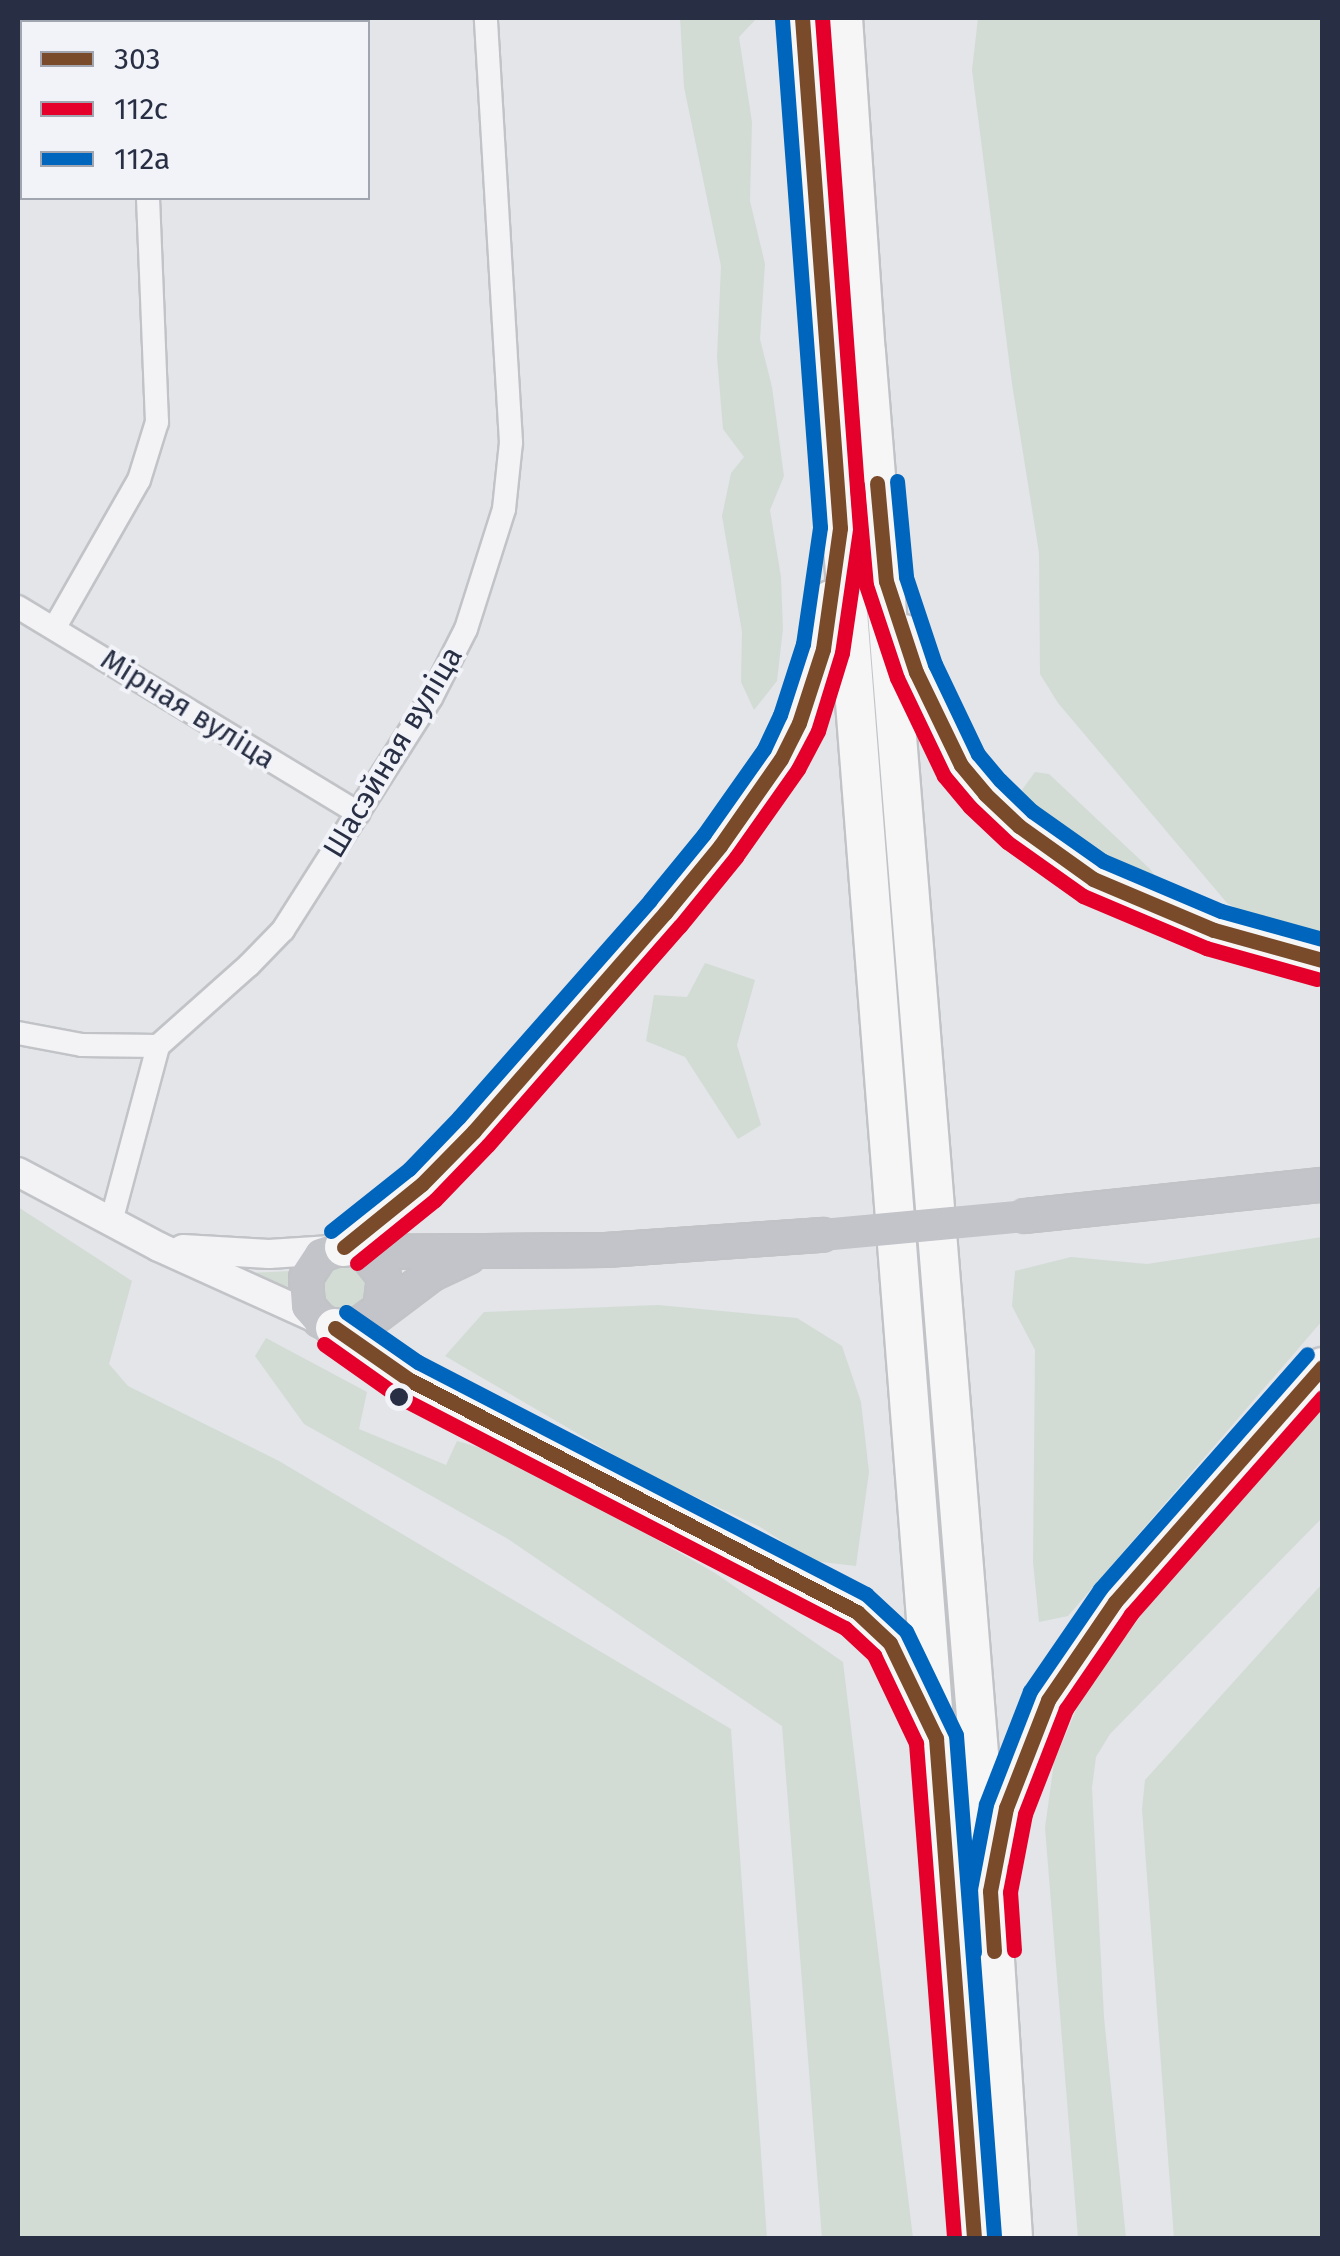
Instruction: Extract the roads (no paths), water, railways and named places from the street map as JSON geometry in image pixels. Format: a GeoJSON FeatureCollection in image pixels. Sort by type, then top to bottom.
{"type":"FeatureCollection","features":[{"type":"Feature","properties":{"kind":"highway"},"geometry":{"type":"LineString","coordinates":[[802,18],[974,2238]]}},
{"type":"Feature","properties":{"kind":"highway"},"geometry":{"type":"LineString","coordinates":[[843,18],[990,1891],[1013,2238]]}},
{"type":"Feature","properties":{"kind":"highway"},"geometry":{"type":"LineString","coordinates":[[346,1250],[422,1184],[474,1131],[665,913],[720,846],[781,759],[799,724],[823,649],[840,528]]}},
{"type":"Feature","properties":{"kind":"highway"},"geometry":{"type":"LineString","coordinates":[[886,580],[916,672],[961,766],[1018,826],[1093,879],[1139,901],[1214,930],[1322,960]]}},
{"type":"Feature","properties":{"kind":"highway"},"geometry":{"type":"LineString","coordinates":[[328,1324],[408,1379],[857,1612],[890,1643],[936,1738]]}},
{"type":"Feature","properties":{"kind":"highway"},"geometry":{"type":"LineString","coordinates":[[990,1891],[1006,1808],[1024,1756],[1071,1662],[1144,1567],[1322,1366]]}},
{"type":"Feature","properties":{"kind":"main road"},"geometry":{"type":"LineString","coordinates":[[476,1253],[432,1274],[354,1328],[328,1324],[308,1306],[306,1278],[312,1264],[346,1250],[606,1250],[822,1235],[1322,1185]]}},
{"type":"Feature","properties":{"kind":"main road"},"geometry":{"type":"LineString","coordinates":[[346,1250],[384,1276],[386,1293],[373,1318]]}},
{"type":"Feature","properties":{"kind":"street","name":"Шасэйная вуліца"},"geometry":{"type":"LineString","coordinates":[[158,1046],[282,930],[431,698],[466,629],[504,509],[511,442],[486,18]]}},
{"type":"Feature","properties":{"kind":"street"},"geometry":{"type":"LineString","coordinates":[[55,627],[139,480],[157,422],[148,200]]}},
{"type":"Feature","properties":{"kind":"street","name":"Мірная вуліца"},"geometry":{"type":"LineString","coordinates":[[18,607],[358,814]]}},
{"type":"Feature","properties":{"kind":"street"},"geometry":{"type":"LineString","coordinates":[[18,1033],[82,1044],[158,1046],[111,1222]]}},
{"type":"Feature","properties":{"kind":"street"},"geometry":{"type":"LineString","coordinates":[[18,1172],[159,1247],[328,1324]]}},
{"type":"Feature","properties":{"kind":"street"},"geometry":{"type":"LineString","coordinates":[[159,1247],[255,1254],[346,1250]]}}]}
